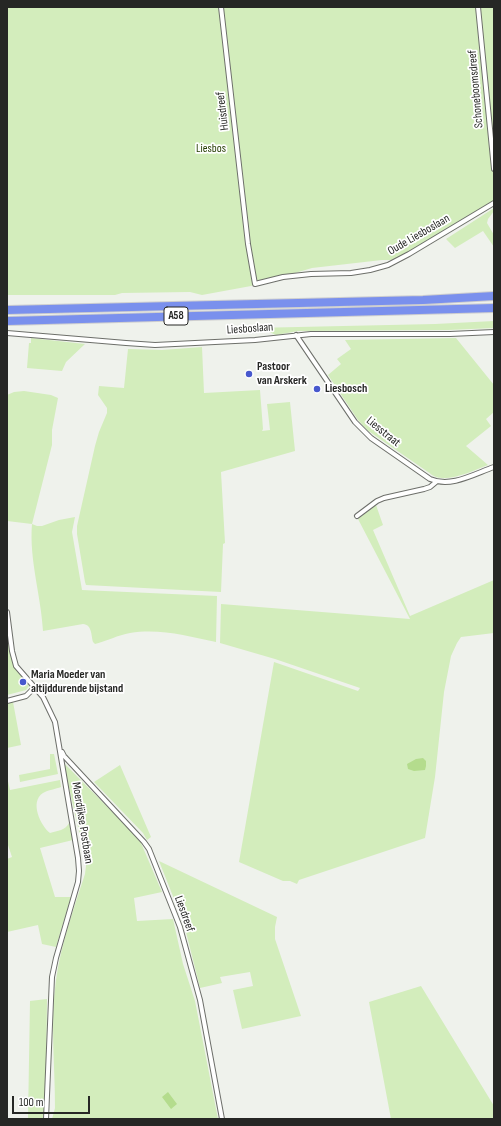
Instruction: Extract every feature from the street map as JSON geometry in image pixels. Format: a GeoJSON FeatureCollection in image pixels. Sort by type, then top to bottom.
{"type":"FeatureCollection","features":[{"type":"Feature","properties":{"kind":"highway","name":"A58"},"geometry":{"type":"LineString","coordinates":[[7,310],[423,300],[494,296]]}},
{"type":"Feature","properties":{"kind":"highway","name":"A58"},"geometry":{"type":"LineString","coordinates":[[7,321],[494,308]]}},
{"type":"Feature","properties":{"kind":"street","name":"Huisdreef"},"geometry":{"type":"LineString","coordinates":[[221,7],[248,244],[255,284]]}},
{"type":"Feature","properties":{"kind":"street","name":"Schoneboomsdreef"},"geometry":{"type":"LineString","coordinates":[[478,7],[494,169]]}},
{"type":"Feature","properties":{"kind":"street","name":"Oude Liesboslaan"},"geometry":{"type":"LineString","coordinates":[[255,284],[283,277],[311,274],[351,273],[388,265],[494,203]]}},
{"type":"Feature","properties":{"kind":"street","name":"Liesboslaan"},"geometry":{"type":"LineString","coordinates":[[7,333],[126,344],[155,345],[255,340],[311,334],[450,334],[494,332]]}},
{"type":"Feature","properties":{"kind":"street","name":"Liesstraat"},"geometry":{"type":"LineString","coordinates":[[296,335],[355,422],[371,438],[436,482]]}},
{"type":"Feature","properties":{"kind":"street"},"geometry":{"type":"LineString","coordinates":[[357,516],[377,501],[384,498],[424,490],[436,482],[448,482],[494,467]]}},
{"type":"Feature","properties":{"kind":"street","name":"Moerdijkse Postbaan"},"geometry":{"type":"LineString","coordinates":[[7,612],[12,651],[16,666],[43,697],[51,713],[60,749],[79,871],[78,882],[52,977],[46,1119]]}},
{"type":"Feature","properties":{"kind":"street"},"geometry":{"type":"LineString","coordinates":[[7,701],[26,696],[35,687]]}},
{"type":"Feature","properties":{"kind":"street","name":"Liesdreef"},"geometry":{"type":"LineString","coordinates":[[60,749],[64,756],[144,842],[148,849],[180,927],[200,1000],[222,1119]]}},
{"type":"Feature","properties":{"kind":"green space","name":"Liesbos"},"geometry":{"type":"Polygon","coordinates":[[[7,7],[494,7],[494,201],[403,260],[382,260],[312,268],[251,286],[202,295],[190,292],[122,293],[115,295],[7,295],[7,7]]]}},
{"type":"Feature","properties":{"kind":"green space"},"geometry":{"type":"Polygon","coordinates":[[[494,208],[494,211],[487,223],[494,235],[494,247],[483,231],[455,248],[446,239],[494,208]]]}},
{"type":"Feature","properties":{"kind":"green space"},"geometry":{"type":"Polygon","coordinates":[[[494,321],[494,328],[448,330],[298,331],[276,335],[267,331],[254,331],[252,328],[435,324],[494,321]]]}},
{"type":"Feature","properties":{"kind":"green space"},"geometry":{"type":"Polygon","coordinates":[[[31,338],[85,344],[66,362],[62,371],[27,368],[29,343],[31,343],[31,338]]]}},
{"type":"Feature","properties":{"kind":"green space"},"geometry":{"type":"Polygon","coordinates":[[[456,338],[494,385],[494,412],[486,419],[491,426],[466,446],[488,465],[455,477],[442,478],[433,476],[367,430],[358,420],[328,375],[341,364],[337,359],[351,349],[345,340],[456,338]]]}},
{"type":"Feature","properties":{"kind":"green space"},"geometry":{"type":"Polygon","coordinates":[[[202,347],[204,393],[260,390],[262,431],[270,430],[267,404],[290,402],[295,451],[221,472],[225,543],[223,544],[221,592],[86,585],[77,534],[77,526],[95,446],[107,413],[107,408],[98,395],[99,386],[124,388],[128,349],[162,350],[202,347]]]}},
{"type":"Feature","properties":{"kind":"green space"},"geometry":{"type":"Polygon","coordinates":[[[24,391],[51,395],[58,398],[52,430],[52,445],[32,524],[7,521],[7,395],[14,392],[24,391]]]}},
{"type":"Feature","properties":{"kind":"green space"},"geometry":{"type":"Polygon","coordinates":[[[376,505],[383,525],[373,530],[410,616],[494,580],[494,633],[461,637],[451,656],[444,692],[435,777],[425,838],[299,880],[297,884],[290,881],[283,881],[239,862],[274,662],[358,691],[360,688],[275,659],[220,643],[221,604],[410,619],[358,519],[376,505]]]}},
{"type":"Feature","properties":{"kind":"green space"},"geometry":{"type":"Polygon","coordinates":[[[75,517],[72,532],[82,590],[217,596],[216,642],[173,633],[152,631],[126,634],[95,644],[93,642],[90,628],[83,624],[43,631],[32,551],[32,524],[42,526],[59,520],[75,517]]]}},
{"type":"Feature","properties":{"kind":"green space"},"geometry":{"type":"Polygon","coordinates":[[[10,635],[15,664],[19,673],[29,686],[26,690],[7,695],[7,636],[10,635]]]}},
{"type":"Feature","properties":{"kind":"green space"},"geometry":{"type":"Polygon","coordinates":[[[13,702],[21,745],[7,748],[7,703],[13,702]]]}},
{"type":"Feature","properties":{"kind":"green space"},"geometry":{"type":"Polygon","coordinates":[[[50,754],[54,754],[58,774],[20,782],[19,775],[50,769],[50,754]]]}},
{"type":"Feature","properties":{"kind":"green space"},"geometry":{"type":"Polygon","coordinates":[[[63,762],[137,837],[141,843],[162,892],[134,898],[137,921],[173,919],[183,964],[195,1001],[218,1119],[52,1119],[55,1108],[53,1012],[56,980],[64,940],[85,874],[86,866],[63,762]]]}},
{"type":"Feature","properties":{"kind":"green space"},"geometry":{"type":"Polygon","coordinates":[[[120,765],[151,837],[147,840],[143,833],[94,782],[120,765]]]}},
{"type":"Feature","properties":{"kind":"green space"},"geometry":{"type":"Polygon","coordinates":[[[7,777],[10,790],[60,780],[61,787],[43,793],[37,802],[40,820],[47,830],[50,833],[58,831],[64,829],[69,823],[73,840],[40,848],[55,897],[71,897],[56,947],[42,944],[38,925],[7,932],[7,859],[12,857],[7,842],[7,777]]]}},
{"type":"Feature","properties":{"kind":"green space"},"geometry":{"type":"Polygon","coordinates":[[[159,861],[277,917],[275,939],[301,1016],[242,1029],[233,990],[253,986],[250,972],[220,977],[222,983],[200,988],[184,924],[159,861]]]}},
{"type":"Feature","properties":{"kind":"green space"},"geometry":{"type":"Polygon","coordinates":[[[421,986],[494,1106],[494,1119],[391,1119],[369,1002],[421,986]]]}},
{"type":"Feature","properties":{"kind":"green space"},"geometry":{"type":"Polygon","coordinates":[[[47,999],[46,1084],[43,1119],[28,1119],[30,1001],[47,999]]]}},
{"type":"Feature","properties":{"kind":"shaded area"},"geometry":{"type":"Polygon","coordinates":[[[423,758],[426,761],[425,770],[414,771],[408,769],[407,764],[416,759],[423,758]]]}},
{"type":"Feature","properties":{"kind":"shaded area"},"geometry":{"type":"Polygon","coordinates":[[[168,1092],[177,1104],[171,1109],[162,1097],[168,1092]]]}},
{"type":"Feature","properties":{"kind":"place","name":"Pastoor van Arskerk"},"geometry":{"type":"Point","coordinates":[249,374]}},
{"type":"Feature","properties":{"kind":"place","name":"Liesbosch"},"geometry":{"type":"Point","coordinates":[317,389]}},
{"type":"Feature","properties":{"kind":"place","name":"Maria Moeder van altijddurende bijstand"},"geometry":{"type":"Point","coordinates":[23,682]}}]}
